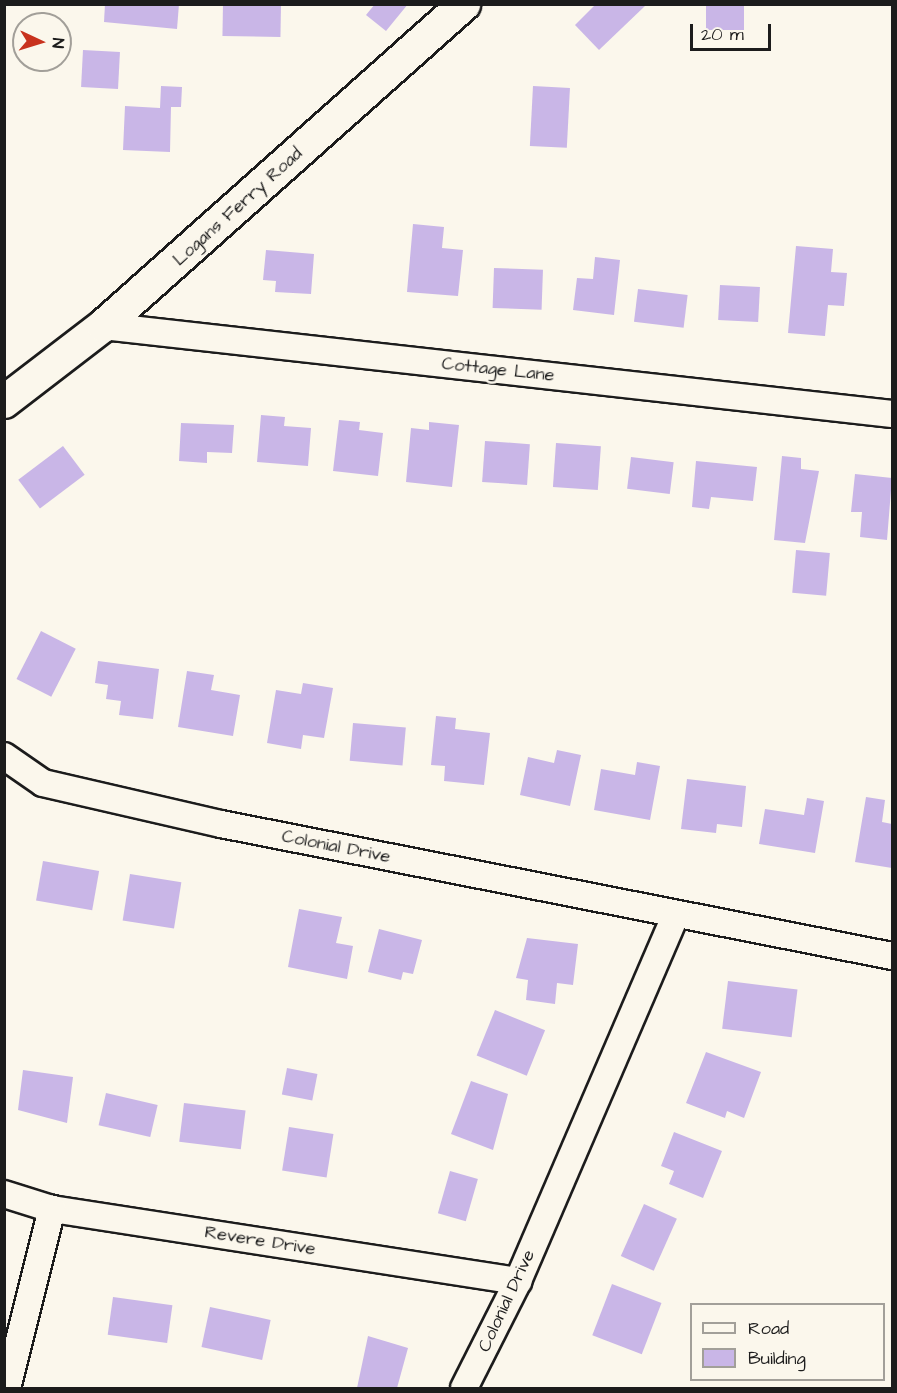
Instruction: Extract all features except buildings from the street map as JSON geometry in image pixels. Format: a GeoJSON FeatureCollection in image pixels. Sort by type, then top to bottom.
{"type":"FeatureCollection","features":[{"type":"Feature","properties":{"kind":"street","name":"Logans Ferry Road"},"geometry":{"type":"LineString","coordinates":[[4,402],[103,326],[465,4]]}},
{"type":"Feature","properties":{"kind":"street","name":"Cottage Lane"},"geometry":{"type":"LineString","coordinates":[[103,326],[892,414]]}},
{"type":"Feature","properties":{"kind":"street","name":"Colonial Drive"},"geometry":{"type":"LineString","coordinates":[[4,756],[43,783],[676,915],[892,957]]}},
{"type":"Feature","properties":{"kind":"street","name":"Colonial Drive"},"geometry":{"type":"LineString","coordinates":[[465,1389],[518,1281],[676,915]]}},
{"type":"Feature","properties":{"kind":"street","name":"Revere Drive"},"geometry":{"type":"LineString","coordinates":[[4,1194],[52,1209],[518,1281]]}},
{"type":"Feature","properties":{"kind":"street"},"geometry":{"type":"LineString","coordinates":[[7,1389],[52,1209]]}}]}
